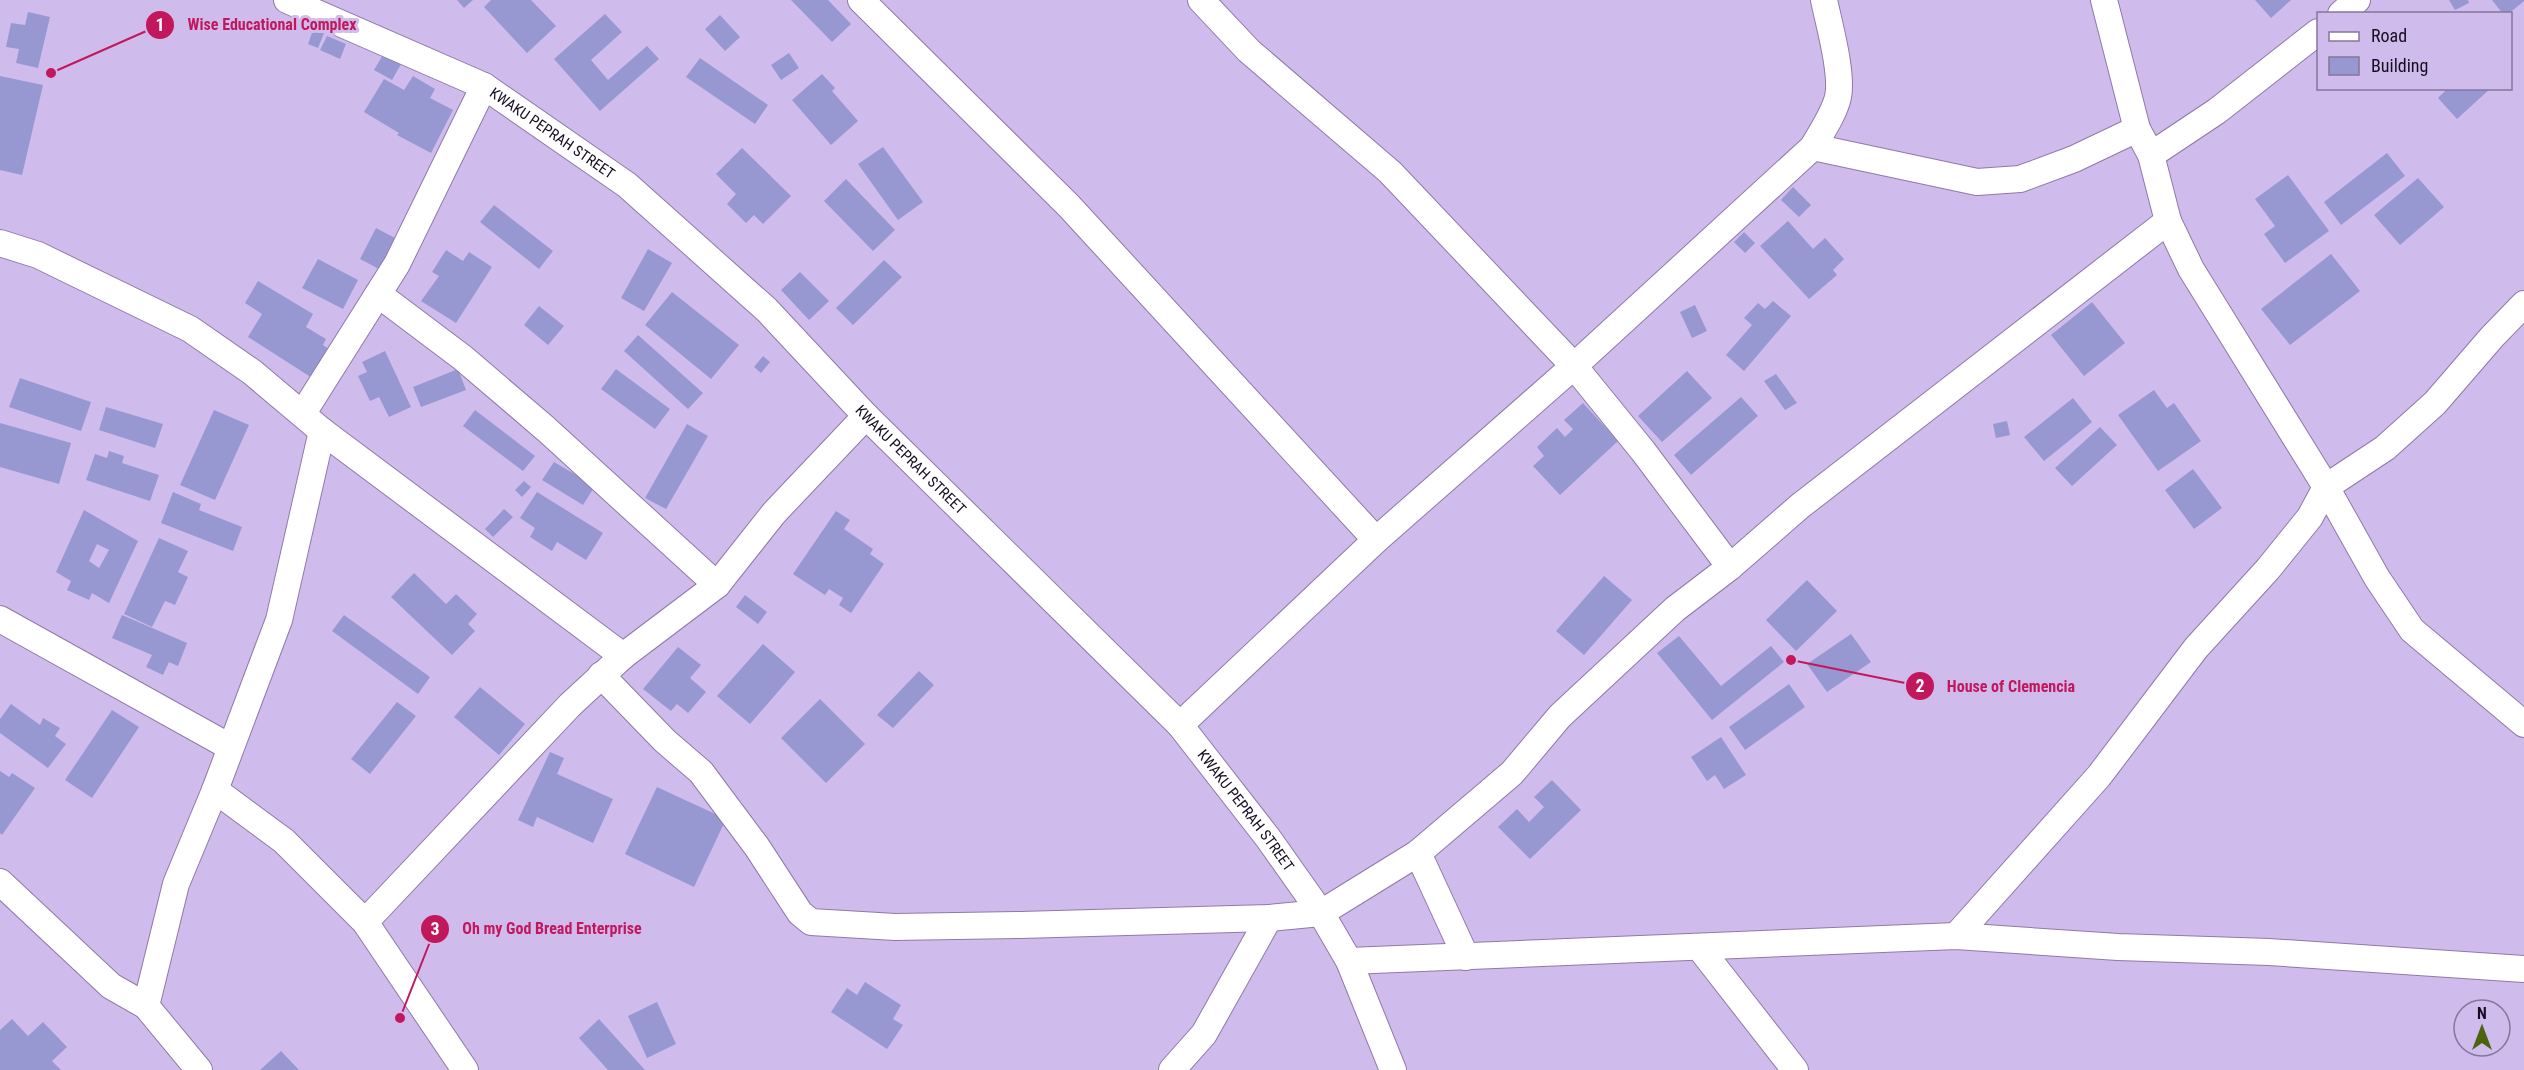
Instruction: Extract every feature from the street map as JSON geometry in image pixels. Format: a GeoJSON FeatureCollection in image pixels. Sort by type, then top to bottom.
{"type":"FeatureCollection","features":[{"type":"Feature","properties":{"kind":"street","name":"KWAKU PEPRAH STREET"},"geometry":{"type":"LineString","coordinates":[[287,0],[484,86],[627,185],[767,310],[866,416],[1180,724],[1268,838],[1321,913],[1348,961],[1393,1070]]}},
{"type":"Feature","properties":{"kind":"street"},"geometry":{"type":"LineString","coordinates":[[861,0],[1069,206],[1376,540]]}},
{"type":"Feature","properties":{"kind":"street"},"geometry":{"type":"LineString","coordinates":[[1201,0],[1249,51],[1390,172],[1574,366],[1643,451],[1730,567]]}},
{"type":"Feature","properties":{"kind":"street"},"geometry":{"type":"LineString","coordinates":[[1180,724],[1376,540],[1574,366],[1813,147],[1839,95],[1837,67],[1824,0]]}},
{"type":"Feature","properties":{"kind":"street"},"geometry":{"type":"LineString","coordinates":[[2104,0],[2137,129],[2151,155],[2168,221],[2191,269],[2326,487],[2377,578],[2412,630],[2524,724]]}},
{"type":"Feature","properties":{"kind":"street"},"geometry":{"type":"LineString","coordinates":[[2343,12],[2357,0]]}},
{"type":"Feature","properties":{"kind":"street"},"geometry":{"type":"LineString","coordinates":[[2151,155],[2217,111],[2317,35]]}},
{"type":"Feature","properties":{"kind":"street"},"geometry":{"type":"LineString","coordinates":[[303,413],[397,264],[484,86]]}},
{"type":"Feature","properties":{"kind":"street"},"geometry":{"type":"LineString","coordinates":[[1813,147],[1977,182],[2020,180],[2074,159],[2137,129]]}},
{"type":"Feature","properties":{"kind":"street"},"geometry":{"type":"LineString","coordinates":[[601,675],[665,741],[701,772],[757,847],[800,913],[812,922],[895,927],[1269,918],[1321,913],[1418,853],[1512,773],[1560,716],[1667,617],[1730,567],[1800,506],[2168,221]]}},
{"type":"Feature","properties":{"kind":"street"},"geometry":{"type":"LineString","coordinates":[[0,243],[38,255],[190,329],[252,372],[322,430],[623,656]]}},
{"type":"Feature","properties":{"kind":"street"},"geometry":{"type":"LineString","coordinates":[[378,294],[463,358],[538,422],[717,585]]}},
{"type":"Feature","properties":{"kind":"street"},"geometry":{"type":"LineString","coordinates":[[1956,936],[2099,777],[2196,648],[2268,569],[2310,517],[2326,487],[2385,448],[2435,403],[2524,304]]}},
{"type":"Feature","properties":{"kind":"street"},"geometry":{"type":"LineString","coordinates":[[365,922],[601,675],[717,585],[774,513],[866,416]]}},
{"type":"Feature","properties":{"kind":"street"},"geometry":{"type":"LineString","coordinates":[[146,1006],[176,884],[215,790],[279,620],[322,430]]}},
{"type":"Feature","properties":{"kind":"street"},"geometry":{"type":"LineString","coordinates":[[0,619],[230,747]]}},
{"type":"Feature","properties":{"kind":"street"},"geometry":{"type":"LineString","coordinates":[[215,790],[284,841],[365,922],[465,1070]]}},
{"type":"Feature","properties":{"kind":"street"},"geometry":{"type":"LineString","coordinates":[[1418,853],[1466,957]]}},
{"type":"Feature","properties":{"kind":"street"},"geometry":{"type":"LineString","coordinates":[[0,882],[111,986],[146,1006],[199,1070]]}},
{"type":"Feature","properties":{"kind":"street"},"geometry":{"type":"LineString","coordinates":[[1172,1070],[1204,1034],[1269,918]]}},
{"type":"Feature","properties":{"kind":"street"},"geometry":{"type":"LineString","coordinates":[[1348,961],[1956,936],[2118,947],[2269,952],[2524,969]]}},
{"type":"Feature","properties":{"kind":"street"},"geometry":{"type":"LineString","coordinates":[[1699,947],[1795,1070]]}},
{"type":"Feature","properties":{"kind":"building"},"geometry":{"type":"Polygon","coordinates":[[[457,0],[473,0],[464,8],[457,0]]]}},
{"type":"Feature","properties":{"kind":"building"},"geometry":{"type":"Polygon","coordinates":[[[491,0],[531,0],[556,26],[527,53],[484,7],[491,0]]]}},
{"type":"Feature","properties":{"kind":"building"},"geometry":{"type":"Polygon","coordinates":[[[791,0],[828,0],[851,24],[832,42],[791,0]]]}},
{"type":"Feature","properties":{"kind":"building"},"geometry":{"type":"Polygon","coordinates":[[[2255,0],[2291,0],[2271,18],[2255,0]]]}},
{"type":"Feature","properties":{"kind":"building"},"geometry":{"type":"Polygon","coordinates":[[[2449,0],[2468,0],[2469,3],[2455,10],[2449,0]]]}},
{"type":"Feature","properties":{"kind":"building"},"geometry":{"type":"Polygon","coordinates":[[[2492,0],[2524,0],[2510,12],[2501,12],[2492,0]]]}},
{"type":"Feature","properties":{"kind":"building"},"geometry":{"type":"Polygon","coordinates":[[[28,12],[50,17],[38,68],[16,63],[19,49],[6,47],[11,23],[25,25],[28,12]]]}},
{"type":"Feature","properties":{"kind":"building"},"geometry":{"type":"Polygon","coordinates":[[[605,14],[622,32],[591,60],[608,80],[647,46],[659,59],[600,111],[554,59],[605,14]]]}},
{"type":"Feature","properties":{"kind":"building"},"geometry":{"type":"Polygon","coordinates":[[[720,15],[740,37],[725,51],[705,29],[720,15]]]}},
{"type":"Feature","properties":{"kind":"building"},"geometry":{"type":"Polygon","coordinates":[[[313,30],[324,33],[318,48],[308,44],[313,30]]]}},
{"type":"Feature","properties":{"kind":"building"},"geometry":{"type":"Polygon","coordinates":[[[327,36],[346,44],[340,59],[320,50],[327,36]]]}},
{"type":"Feature","properties":{"kind":"building"},"geometry":{"type":"Polygon","coordinates":[[[387,48],[405,57],[392,80],[374,70],[387,48]]]}},
{"type":"Feature","properties":{"kind":"building"},"geometry":{"type":"Polygon","coordinates":[[[789,53],[799,68],[781,80],[771,65],[789,53]]]}},
{"type":"Feature","properties":{"kind":"building"},"geometry":{"type":"Polygon","coordinates":[[[700,58],[768,105],[755,124],[686,77],[700,58]]]}},
{"type":"Feature","properties":{"kind":"building"},"geometry":{"type":"Polygon","coordinates":[[[822,74],[835,88],[832,91],[858,121],[831,145],[792,100],[822,74]]]}},
{"type":"Feature","properties":{"kind":"building"},"geometry":{"type":"Polygon","coordinates":[[[0,76],[43,85],[22,175],[0,170],[0,76]]]}},
{"type":"Feature","properties":{"kind":"building"},"geometry":{"type":"Polygon","coordinates":[[[413,76],[435,89],[430,98],[453,110],[431,153],[397,135],[399,133],[364,112],[384,79],[404,90],[413,76]]]}},
{"type":"Feature","properties":{"kind":"building"},"geometry":{"type":"Polygon","coordinates":[[[2446,90],[2489,90],[2457,119],[2438,98],[2446,90]]]}},
{"type":"Feature","properties":{"kind":"building"},"geometry":{"type":"Polygon","coordinates":[[[883,147],[923,202],[898,220],[858,164],[883,147]]]}},
{"type":"Feature","properties":{"kind":"building"},"geometry":{"type":"Polygon","coordinates":[[[742,148],[791,196],[763,224],[754,215],[746,223],[727,204],[736,194],[716,174],[742,148]]]}},
{"type":"Feature","properties":{"kind":"building"},"geometry":{"type":"Polygon","coordinates":[[[2387,153],[2405,176],[2341,225],[2324,202],[2387,153]]]}},
{"type":"Feature","properties":{"kind":"building"},"geometry":{"type":"Polygon","coordinates":[[[2288,175],[2329,231],[2285,263],[2264,234],[2275,226],[2255,199],[2288,175]]]}},
{"type":"Feature","properties":{"kind":"building"},"geometry":{"type":"Polygon","coordinates":[[[2418,178],[2444,207],[2400,245],[2374,215],[2418,178]]]}},
{"type":"Feature","properties":{"kind":"building"},"geometry":{"type":"Polygon","coordinates":[[[846,179],[895,230],[873,251],[824,201],[846,179]]]}},
{"type":"Feature","properties":{"kind":"building"},"geometry":{"type":"Polygon","coordinates":[[[1793,187],[1811,205],[1799,217],[1781,200],[1793,187]]]}},
{"type":"Feature","properties":{"kind":"building"},"geometry":{"type":"Polygon","coordinates":[[[494,205],[553,251],[539,269],[480,222],[494,205]]]}},
{"type":"Feature","properties":{"kind":"building"},"geometry":{"type":"Polygon","coordinates":[[[1788,221],[1813,249],[1825,238],[1844,259],[1833,270],[1837,275],[1809,299],[1760,246],[1788,221]]]}},
{"type":"Feature","properties":{"kind":"building"},"geometry":{"type":"Polygon","coordinates":[[[376,228],[395,238],[379,269],[360,259],[376,228]]]}},
{"type":"Feature","properties":{"kind":"building"},"geometry":{"type":"Polygon","coordinates":[[[1744,232],[1755,243],[1745,253],[1734,242],[1744,232]]]}},
{"type":"Feature","properties":{"kind":"building"},"geometry":{"type":"Polygon","coordinates":[[[648,249],[672,263],[644,311],[621,298],[648,249]]]}},
{"type":"Feature","properties":{"kind":"building"},"geometry":{"type":"Polygon","coordinates":[[[446,250],[463,261],[469,252],[492,267],[456,323],[421,301],[439,276],[432,272],[446,250]]]}},
{"type":"Feature","properties":{"kind":"building"},"geometry":{"type":"Polygon","coordinates":[[[2331,254],[2360,291],[2290,345],[2261,309],[2331,254]]]}},
{"type":"Feature","properties":{"kind":"building"},"geometry":{"type":"Polygon","coordinates":[[[318,259],[358,280],[343,309],[302,288],[318,259]]]}},
{"type":"Feature","properties":{"kind":"building"},"geometry":{"type":"Polygon","coordinates":[[[884,260],[902,277],[853,325],[836,308],[884,260]]]}},
{"type":"Feature","properties":{"kind":"building"},"geometry":{"type":"Polygon","coordinates":[[[800,272],[829,301],[809,320],[781,290],[800,272]]]}},
{"type":"Feature","properties":{"kind":"building"},"geometry":{"type":"Polygon","coordinates":[[[258,281],[313,314],[306,327],[326,339],[323,345],[338,355],[320,383],[248,337],[262,314],[245,303],[258,281]]]}},
{"type":"Feature","properties":{"kind":"building"},"geometry":{"type":"Polygon","coordinates":[[[672,292],[739,345],[711,379],[645,325],[672,292]]]}},
{"type":"Feature","properties":{"kind":"building"},"geometry":{"type":"Polygon","coordinates":[[[1773,301],[1791,316],[1744,371],[1726,355],[1752,325],[1744,318],[1758,303],[1765,309],[1773,301]]]}},
{"type":"Feature","properties":{"kind":"building"},"geometry":{"type":"Polygon","coordinates":[[[2092,302],[2125,343],[2084,376],[2051,335],[2092,302]]]}},
{"type":"Feature","properties":{"kind":"building"},"geometry":{"type":"Polygon","coordinates":[[[1695,305],[1707,331],[1692,338],[1680,312],[1695,305]]]}},
{"type":"Feature","properties":{"kind":"building"},"geometry":{"type":"Polygon","coordinates":[[[539,306],[564,326],[548,345],[524,325],[539,306]]]}},
{"type":"Feature","properties":{"kind":"building"},"geometry":{"type":"Polygon","coordinates":[[[638,335],[703,393],[688,409],[624,351],[638,335]]]}},
{"type":"Feature","properties":{"kind":"building"},"geometry":{"type":"Polygon","coordinates":[[[385,351],[411,407],[389,417],[379,397],[370,401],[358,376],[367,372],[362,362],[385,351]]]}},
{"type":"Feature","properties":{"kind":"building"},"geometry":{"type":"Polygon","coordinates":[[[763,356],[770,362],[761,373],[754,367],[763,356]]]}},
{"type":"Feature","properties":{"kind":"building"},"geometry":{"type":"Polygon","coordinates":[[[458,369],[466,390],[421,407],[413,387],[458,369]]]}},
{"type":"Feature","properties":{"kind":"building"},"geometry":{"type":"Polygon","coordinates":[[[616,369],[670,409],[655,429],[601,389],[616,369]]]}},
{"type":"Feature","properties":{"kind":"building"},"geometry":{"type":"Polygon","coordinates":[[[1687,371],[1712,398],[1662,442],[1638,416],[1687,371]]]}},
{"type":"Feature","properties":{"kind":"building"},"geometry":{"type":"Polygon","coordinates":[[[1776,374],[1797,403],[1785,410],[1764,381],[1776,374]]]}},
{"type":"Feature","properties":{"kind":"building"},"geometry":{"type":"Polygon","coordinates":[[[20,378],[91,402],[81,431],[9,407],[20,378]]]}},
{"type":"Feature","properties":{"kind":"building"},"geometry":{"type":"Polygon","coordinates":[[[2154,390],[2167,408],[2174,403],[2201,441],[2158,471],[2118,415],[2154,390]]]}},
{"type":"Feature","properties":{"kind":"building"},"geometry":{"type":"Polygon","coordinates":[[[1741,397],[1758,416],[1691,475],[1674,455],[1741,397]]]}},
{"type":"Feature","properties":{"kind":"building"},"geometry":{"type":"Polygon","coordinates":[[[2073,398],[2092,422],[2044,461],[2024,437],[2073,398]]]}},
{"type":"Feature","properties":{"kind":"building"},"geometry":{"type":"Polygon","coordinates":[[[1583,403],[1618,441],[1560,495],[1533,466],[1544,456],[1537,447],[1557,428],[1565,437],[1573,429],[1564,420],[1583,403]]]}},
{"type":"Feature","properties":{"kind":"building"},"geometry":{"type":"Polygon","coordinates":[[[106,407],[163,424],[155,448],[99,430],[106,407]]]}},
{"type":"Feature","properties":{"kind":"building"},"geometry":{"type":"Polygon","coordinates":[[[214,410],[249,425],[215,500],[180,485],[214,410]]]}},
{"type":"Feature","properties":{"kind":"building"},"geometry":{"type":"Polygon","coordinates":[[[475,410],[535,456],[523,471],[463,426],[475,410]]]}},
{"type":"Feature","properties":{"kind":"building"},"geometry":{"type":"Polygon","coordinates":[[[2007,421],[2010,435],[1996,438],[1993,424],[2007,421]]]}},
{"type":"Feature","properties":{"kind":"building"},"geometry":{"type":"Polygon","coordinates":[[[0,423],[71,443],[59,484],[0,467],[0,423]]]}},
{"type":"Feature","properties":{"kind":"building"},"geometry":{"type":"Polygon","coordinates":[[[687,424],[708,436],[666,509],[645,498],[687,424]]]}},
{"type":"Feature","properties":{"kind":"building"},"geometry":{"type":"Polygon","coordinates":[[[2100,427],[2117,445],[2072,486],[2055,468],[2100,427]]]}},
{"type":"Feature","properties":{"kind":"building"},"geometry":{"type":"Polygon","coordinates":[[[109,451],[124,456],[122,463],[159,475],[150,501],[86,480],[95,454],[107,458],[109,451]]]}},
{"type":"Feature","properties":{"kind":"building"},"geometry":{"type":"Polygon","coordinates":[[[554,462],[595,486],[583,505],[542,480],[554,462]]]}},
{"type":"Feature","properties":{"kind":"building"},"geometry":{"type":"Polygon","coordinates":[[[2193,469],[2222,508],[2194,529],[2165,490],[2193,469]]]}},
{"type":"Feature","properties":{"kind":"building"},"geometry":{"type":"Polygon","coordinates":[[[524,481],[531,487],[522,497],[515,490],[524,481]]]}},
{"type":"Feature","properties":{"kind":"building"},"geometry":{"type":"Polygon","coordinates":[[[173,492],[201,504],[199,510],[242,527],[233,551],[161,523],[173,492]]]}},
{"type":"Feature","properties":{"kind":"building"},"geometry":{"type":"Polygon","coordinates":[[[537,492],[603,533],[586,560],[557,542],[552,551],[530,537],[535,528],[520,518],[537,492]]]}},
{"type":"Feature","properties":{"kind":"building"},"geometry":{"type":"Polygon","coordinates":[[[504,509],[513,517],[493,537],[485,529],[504,509]]]}},
{"type":"Feature","properties":{"kind":"building"},"geometry":{"type":"Polygon","coordinates":[[[84,510],[138,541],[109,603],[92,593],[89,600],[67,590],[71,581],[56,572],[84,510]],[[97,544],[89,561],[99,568],[109,550],[97,544]]]}},
{"type":"Feature","properties":{"kind":"building"},"geometry":{"type":"Polygon","coordinates":[[[836,511],[850,520],[844,529],[873,549],[870,554],[884,564],[851,613],[839,605],[843,598],[829,589],[825,595],[793,574],[836,511]]]}},
{"type":"Feature","properties":{"kind":"building"},"geometry":{"type":"Polygon","coordinates":[[[159,538],[188,551],[178,572],[188,577],[175,605],[165,601],[152,627],[124,614],[159,538]]]}},
{"type":"Feature","properties":{"kind":"building"},"geometry":{"type":"Polygon","coordinates":[[[414,573],[446,604],[456,594],[477,614],[468,624],[475,631],[452,655],[391,597],[414,573]]]}},
{"type":"Feature","properties":{"kind":"building"},"geometry":{"type":"Polygon","coordinates":[[[1604,576],[1632,600],[1584,655],[1556,631],[1604,576]]]}},
{"type":"Feature","properties":{"kind":"building"},"geometry":{"type":"Polygon","coordinates":[[[1807,580],[1837,611],[1796,651],[1766,620],[1807,580]]]}},
{"type":"Feature","properties":{"kind":"building"},"geometry":{"type":"Polygon","coordinates":[[[745,595],[767,612],[758,624],[736,607],[745,595]]]}},
{"type":"Feature","properties":{"kind":"building"},"geometry":{"type":"Polygon","coordinates":[[[122,615],[187,643],[178,666],[169,662],[163,675],[146,667],[152,655],[112,638],[122,615]]]}},
{"type":"Feature","properties":{"kind":"building"},"geometry":{"type":"Polygon","coordinates":[[[344,615],[430,677],[418,694],[332,631],[344,615]]]}},
{"type":"Feature","properties":{"kind":"building"},"geometry":{"type":"Polygon","coordinates":[[[1851,634],[1871,662],[1827,692],[1807,664],[1851,634]]]}},
{"type":"Feature","properties":{"kind":"building"},"geometry":{"type":"Polygon","coordinates":[[[1679,636],[1721,686],[1771,646],[1784,662],[1712,720],[1657,653],[1679,636]]]}},
{"type":"Feature","properties":{"kind":"building"},"geometry":{"type":"Polygon","coordinates":[[[763,644],[795,672],[750,724],[717,696],[763,644]]]}},
{"type":"Feature","properties":{"kind":"building"},"geometry":{"type":"Polygon","coordinates":[[[678,647],[701,665],[690,678],[706,692],[688,713],[677,704],[671,711],[643,689],[678,647]]]}},
{"type":"Feature","properties":{"kind":"building"},"geometry":{"type":"Polygon","coordinates":[[[919,671],[934,685],[893,728],[877,715],[919,671]]]}},
{"type":"Feature","properties":{"kind":"building"},"geometry":{"type":"Polygon","coordinates":[[[1789,684],[1805,707],[1745,750],[1729,727],[1789,684]]]}},
{"type":"Feature","properties":{"kind":"building"},"geometry":{"type":"Polygon","coordinates":[[[480,687],[525,724],[499,755],[454,717],[480,687]]]}},
{"type":"Feature","properties":{"kind":"building"},"geometry":{"type":"Polygon","coordinates":[[[820,699],[865,744],[826,783],[781,738],[820,699]]]}},
{"type":"Feature","properties":{"kind":"building"},"geometry":{"type":"Polygon","coordinates":[[[397,702],[416,716],[370,774],[351,759],[397,702]]]}},
{"type":"Feature","properties":{"kind":"building"},"geometry":{"type":"Polygon","coordinates":[[[11,704],[40,725],[43,718],[60,728],[55,736],[66,744],[48,768],[0,733],[0,719],[11,704]]]}},
{"type":"Feature","properties":{"kind":"building"},"geometry":{"type":"Polygon","coordinates":[[[112,710],[139,727],[92,798],[65,780],[112,710]]]}},
{"type":"Feature","properties":{"kind":"building"},"geometry":{"type":"Polygon","coordinates":[[[1721,737],[1746,775],[1724,789],[1715,775],[1707,781],[1691,757],[1721,737]]]}},
{"type":"Feature","properties":{"kind":"building"},"geometry":{"type":"Polygon","coordinates":[[[550,752],[564,758],[557,774],[613,799],[593,843],[537,817],[533,827],[518,820],[550,752]]]}},
{"type":"Feature","properties":{"kind":"building"},"geometry":{"type":"Polygon","coordinates":[[[0,771],[9,777],[12,773],[35,788],[2,835],[0,833],[0,771]]]}},
{"type":"Feature","properties":{"kind":"building"},"geometry":{"type":"Polygon","coordinates":[[[1552,780],[1581,810],[1530,859],[1498,827],[1517,809],[1529,822],[1544,807],[1534,797],[1552,780]]]}},
{"type":"Feature","properties":{"kind":"building"},"geometry":{"type":"Polygon","coordinates":[[[657,787],[726,819],[694,887],[625,854],[657,787]]]}},
{"type":"Feature","properties":{"kind":"building"},"geometry":{"type":"Polygon","coordinates":[[[865,982],[901,1005],[893,1019],[903,1025],[887,1049],[831,1012],[847,988],[857,995],[865,982]]]}},
{"type":"Feature","properties":{"kind":"building"},"geometry":{"type":"Polygon","coordinates":[[[657,1002],[676,1044],[647,1058],[628,1016],[657,1002]]]}},
{"type":"Feature","properties":{"kind":"building"},"geometry":{"type":"Polygon","coordinates":[[[12,1019],[28,1036],[43,1022],[67,1047],[52,1061],[61,1070],[0,1070],[0,1030],[12,1019]]]}},
{"type":"Feature","properties":{"kind":"building"},"geometry":{"type":"Polygon","coordinates":[[[599,1019],[645,1070],[608,1070],[579,1038],[599,1019]]]}},
{"type":"Feature","properties":{"kind":"building"},"geometry":{"type":"Polygon","coordinates":[[[281,1051],[299,1070],[260,1070],[281,1051]]]}},
{"type":"Feature","properties":{"kind":"place","name":"Wise Educational Complex"},"geometry":{"type":"Point","coordinates":[51,73]}},
{"type":"Feature","properties":{"kind":"place","name":"House of Clemencia"},"geometry":{"type":"Point","coordinates":[1791,660]}},
{"type":"Feature","properties":{"kind":"place","name":"Oh my God Bread Enterprise"},"geometry":{"type":"Point","coordinates":[400,1018]}}]}
